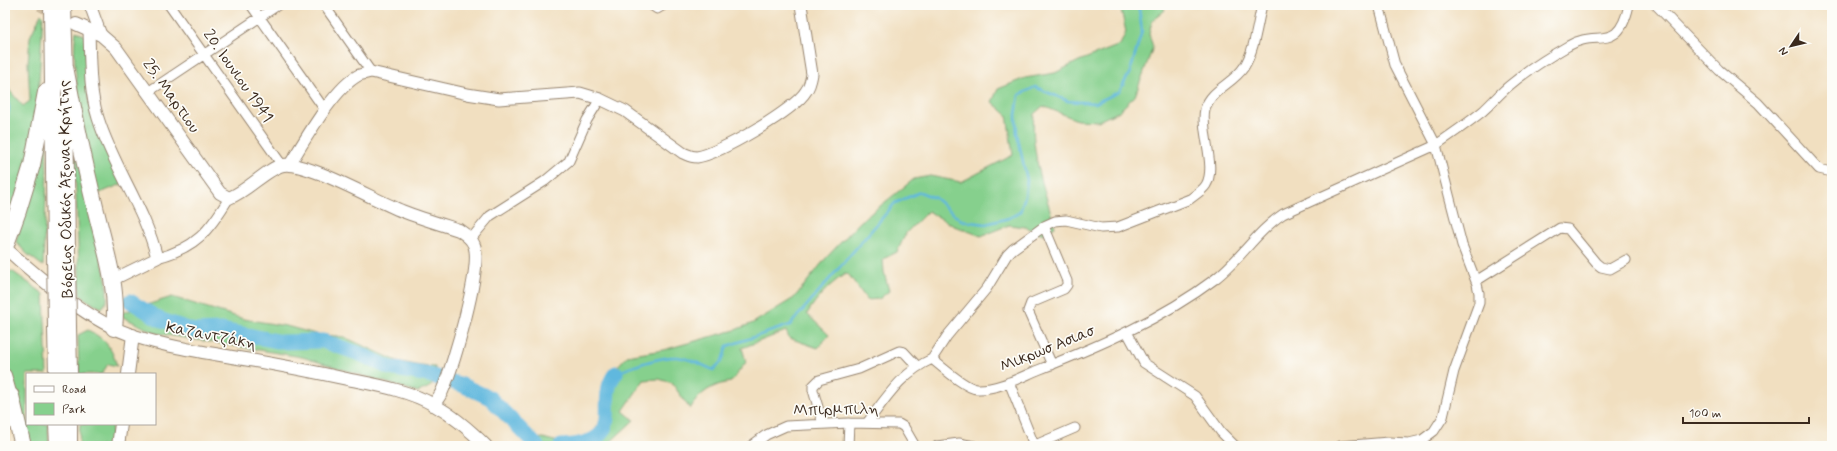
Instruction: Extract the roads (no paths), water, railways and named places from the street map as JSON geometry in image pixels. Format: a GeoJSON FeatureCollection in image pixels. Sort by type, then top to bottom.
{"type":"FeatureCollection","features":[{"type":"Feature","properties":{"kind":"highway","name":"Βόρειος Οδικός Άξονας Κρήτης"},"geometry":{"type":"LineString","coordinates":[[52,5],[58,68],[62,328],[68,373]]}},
{"type":"Feature","properties":{"kind":"highway","name":"Βόρειος Οδικός Άξονας Κρήτης"},"geometry":{"type":"LineString","coordinates":[[58,68],[64,5]]}},
{"type":"Feature","properties":{"kind":"highway"},"geometry":{"type":"LineString","coordinates":[[5,247],[32,165],[58,68]]}},
{"type":"Feature","properties":{"kind":"highway"},"geometry":{"type":"LineString","coordinates":[[58,68],[76,128],[112,280],[116,310],[114,328]]}},
{"type":"Feature","properties":{"kind":"highway","name":"Βόρειος Οδικός Άξονας Κρήτης"},"geometry":{"type":"LineString","coordinates":[[57,373],[62,328]]}},
{"type":"Feature","properties":{"kind":"highway"},"geometry":{"type":"LineString","coordinates":[[11,396],[23,446]]}},
{"type":"Feature","properties":{"kind":"highway"},"geometry":{"type":"LineString","coordinates":[[57,425],[58,446]]}},
{"type":"Feature","properties":{"kind":"highway"},"geometry":{"type":"LineString","coordinates":[[69,425],[70,446]]}},
{"type":"Feature","properties":{"kind":"main road","name":"25. Μαρτιου"},"geometry":{"type":"LineString","coordinates":[[76,24],[101,35],[116,48],[220,193],[229,198]]}},
{"type":"Feature","properties":{"kind":"main road"},"geometry":{"type":"LineString","coordinates":[[229,198],[239,194],[275,168],[286,165],[326,176],[401,211],[459,230],[470,240],[474,245],[476,270],[455,355],[443,390],[434,405]]}},
{"type":"Feature","properties":{"kind":"main road","name":"Καζαντζάκη"},"geometry":{"type":"LineString","coordinates":[[5,247],[61,296],[88,314],[114,328],[133,335],[190,350],[300,369],[378,386],[415,396],[434,405],[464,424],[486,446]]}},
{"type":"Feature","properties":{"kind":"main road"},"geometry":{"type":"LineString","coordinates":[[128,373],[133,335]]}},
{"type":"Feature","properties":{"kind":"main road"},"geometry":{"type":"LineString","coordinates":[[5,375],[11,396],[5,419]]}},
{"type":"Feature","properties":{"kind":"main road"},"geometry":{"type":"LineString","coordinates":[[118,446],[121,425]]}},
{"type":"Feature","properties":{"kind":"street"},"geometry":{"type":"LineString","coordinates":[[90,5],[101,35]]}},
{"type":"Feature","properties":{"kind":"street","name":"20. Ιουνιου 1941"},"geometry":{"type":"LineString","coordinates":[[169,5],[286,165]]}},
{"type":"Feature","properties":{"kind":"street"},"geometry":{"type":"LineString","coordinates":[[251,5],[325,110]]}},
{"type":"Feature","properties":{"kind":"street"},"geometry":{"type":"LineString","coordinates":[[148,92],[278,5]]}},
{"type":"Feature","properties":{"kind":"street"},"geometry":{"type":"LineString","coordinates":[[324,5],[371,72]]}},
{"type":"Feature","properties":{"kind":"street"},"geometry":{"type":"LineString","coordinates":[[651,5],[657,9],[664,5]]}},
{"type":"Feature","properties":{"kind":"street"},"geometry":{"type":"LineString","coordinates":[[286,165],[341,90],[359,76],[371,72],[467,94],[499,99],[580,93],[600,99],[625,111],[683,153],[691,157],[706,154],[750,134],[791,107],[806,92],[811,82],[812,74],[801,5]]}},
{"type":"Feature","properties":{"kind":"street"},"geometry":{"type":"LineString","coordinates":[[867,423],[891,390],[917,366],[932,359],[947,336],[987,288],[1007,255],[1044,226],[1055,221],[1066,220],[1101,228],[1118,228],[1190,199],[1199,193],[1208,178],[1208,153],[1203,119],[1206,107],[1211,96],[1236,75],[1246,63],[1254,41],[1262,5]]}},
{"type":"Feature","properties":{"kind":"street"},"geometry":{"type":"LineString","coordinates":[[1340,446],[1389,442],[1420,443],[1434,430],[1443,417],[1454,371],[1477,310],[1479,293],[1462,245],[1436,145],[1395,65],[1379,5]]}},
{"type":"Feature","properties":{"kind":"street","name":"Μικρωσ Ασιασ"},"geometry":{"type":"LineString","coordinates":[[932,359],[965,384],[976,389],[1009,382],[1128,332],[1186,298],[1215,278],[1275,219],[1294,207],[1436,145],[1483,110],[1508,86],[1555,53],[1577,40],[1605,39],[1613,34],[1626,19],[1629,5]]}},
{"type":"Feature","properties":{"kind":"street"},"geometry":{"type":"LineString","coordinates":[[1656,5],[1719,70],[1758,103],[1819,169],[1832,172]]}},
{"type":"Feature","properties":{"kind":"street"},"geometry":{"type":"LineString","coordinates":[[89,30],[91,82],[98,118],[146,223],[157,258]]}},
{"type":"Feature","properties":{"kind":"street"},"geometry":{"type":"LineString","coordinates":[[470,240],[490,216],[545,181],[569,161],[587,120],[600,99]]}},
{"type":"Feature","properties":{"kind":"street"},"geometry":{"type":"LineString","coordinates":[[112,280],[157,258],[188,246],[202,236],[214,223],[229,198]]}},
{"type":"Feature","properties":{"kind":"street"},"geometry":{"type":"LineString","coordinates":[[1044,226],[1067,281],[1067,285],[1064,289],[1032,303],[1028,311],[1052,365]]}},
{"type":"Feature","properties":{"kind":"street"},"geometry":{"type":"LineString","coordinates":[[1476,281],[1560,228],[1568,229],[1601,267],[1610,269],[1626,260]]}},
{"type":"Feature","properties":{"kind":"street"},"geometry":{"type":"LineString","coordinates":[[1128,332],[1144,362],[1195,396],[1221,432],[1235,446]]}},
{"type":"Feature","properties":{"kind":"street"},"geometry":{"type":"LineString","coordinates":[[823,424],[813,390],[815,383],[859,369],[899,351],[904,352],[917,366]]}},
{"type":"Feature","properties":{"kind":"street"},"geometry":{"type":"LineString","coordinates":[[1009,382],[1034,446],[1075,428]]}},
{"type":"Feature","properties":{"kind":"street"},"geometry":{"type":"LineString","coordinates":[[848,446],[849,423]]}},
{"type":"Feature","properties":{"kind":"street","name":"Μπιρμπιλη"},"geometry":{"type":"LineString","coordinates":[[751,446],[766,435],[786,426],[867,423],[899,424],[904,427],[915,446]]}},
{"type":"Feature","properties":{"kind":"street"},"geometry":{"type":"LineString","coordinates":[[940,446],[964,443],[974,446]]}},
{"type":"Feature","properties":{"kind":"waterway"},"geometry":{"type":"LineString","coordinates":[[616,373],[646,362],[670,357],[687,359],[713,370],[722,361],[727,346],[790,325],[895,203],[920,192],[935,198],[962,221],[986,224],[1009,218],[1020,212],[1025,196],[1027,180],[1017,134],[1016,115],[1019,95],[1035,87],[1068,101],[1095,103],[1119,92],[1130,72],[1142,31],[1139,9],[1135,5]]}},
{"type":"Feature","properties":{"kind":"waterway"},"geometry":{"type":"LineString","coordinates":[[5,91],[9,108],[5,127]]}},
{"type":"Feature","properties":{"kind":"waterway"},"geometry":{"type":"LineString","coordinates":[[130,301],[159,319],[194,331],[222,330],[282,342],[323,341],[360,354],[390,368],[429,375],[462,385],[490,398],[537,446]]}},
{"type":"Feature","properties":{"kind":"waterway"},"geometry":{"type":"LineString","coordinates":[[561,446],[583,443],[597,437],[604,429],[607,419],[610,384],[616,373]]}},
{"type":"Feature","properties":{"kind":"tunnel"},"geometry":{"type":"LineString","coordinates":[[40,5],[58,15]]}}]}
